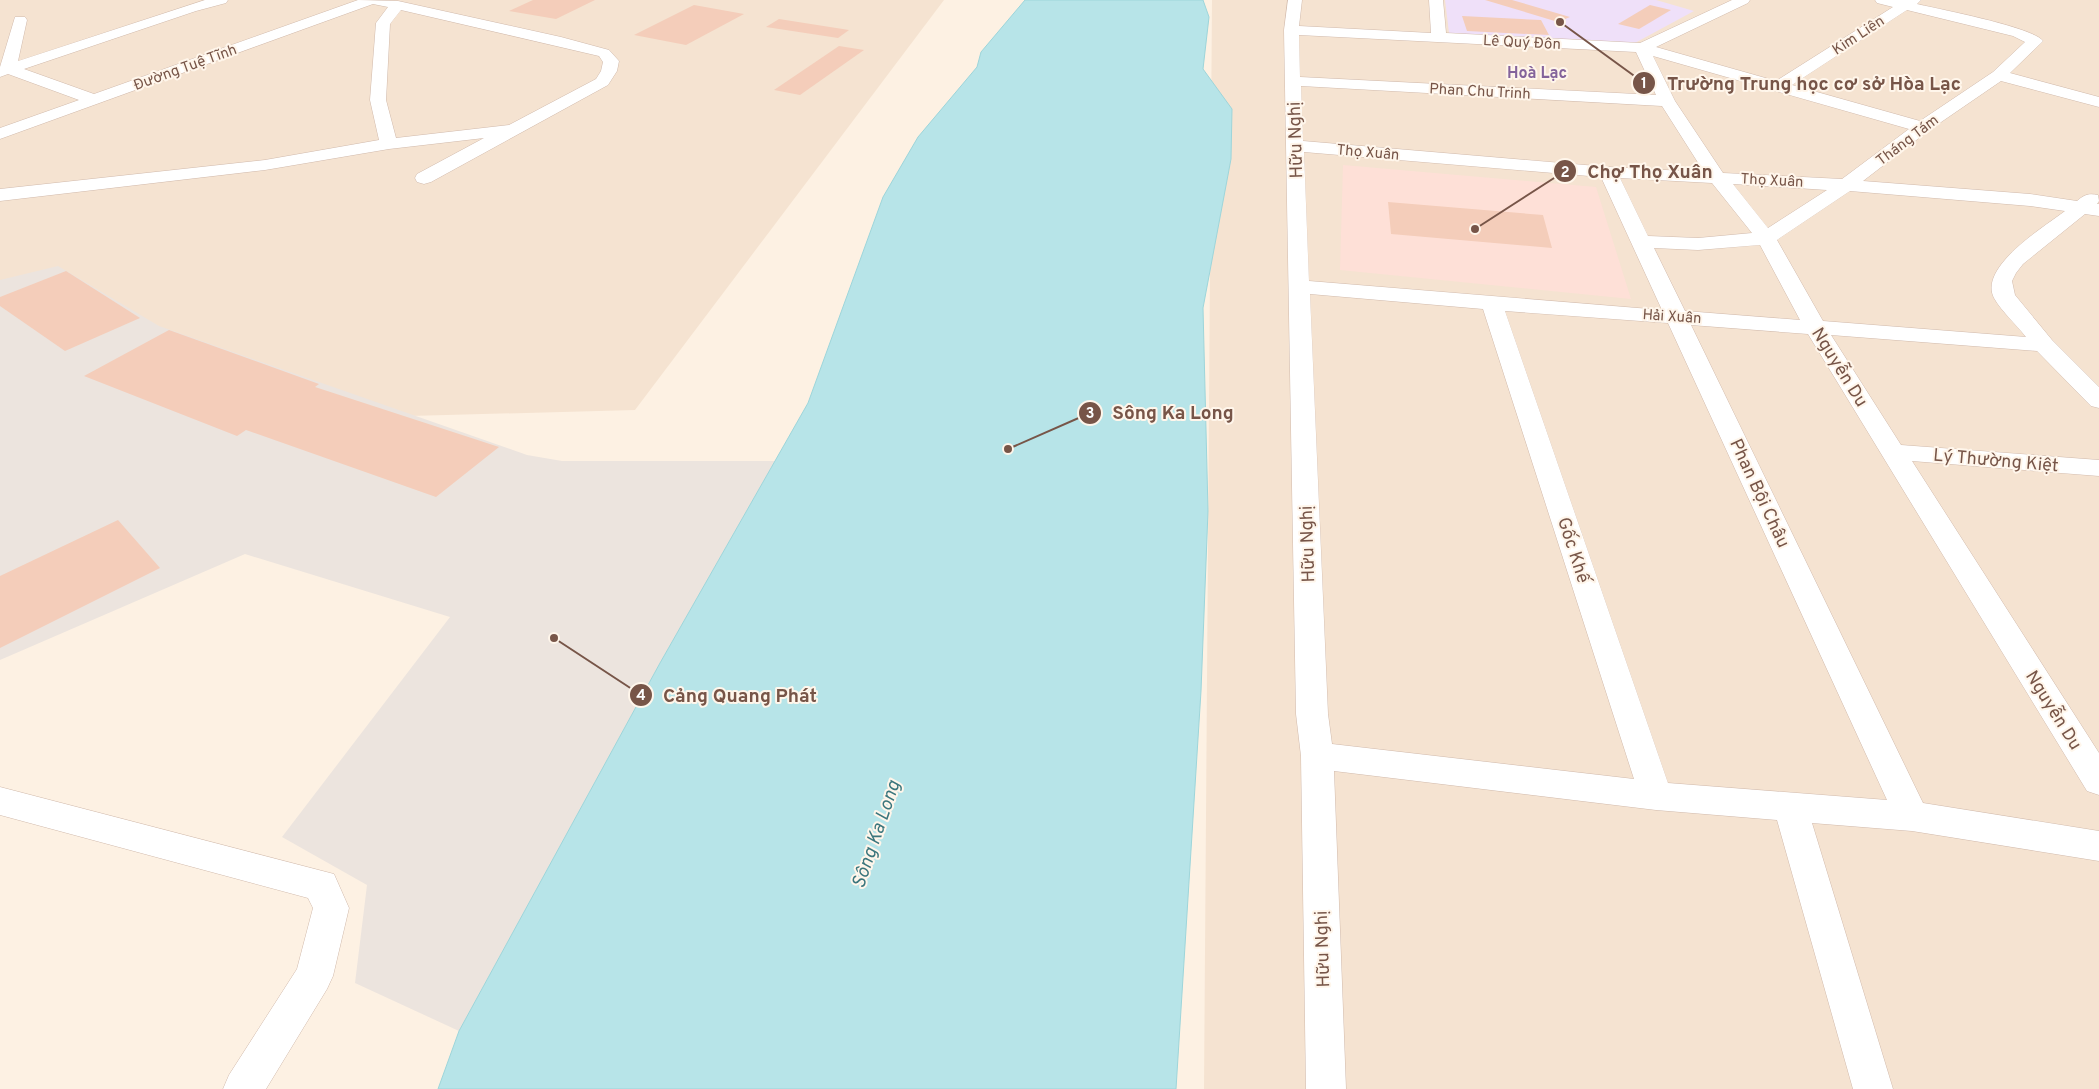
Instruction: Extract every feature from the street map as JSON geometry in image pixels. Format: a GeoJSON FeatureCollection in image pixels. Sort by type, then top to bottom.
{"type":"FeatureCollection","features":[{"type":"Feature","properties":{"kind":"street"},"geometry":{"type":"LineString","coordinates":[[4,71],[191,8],[221,0]]}},
{"type":"Feature","properties":{"kind":"street"},"geometry":{"type":"LineString","coordinates":[[372,0],[604,53],[612,61],[609,71],[602,82],[424,178]]}},
{"type":"Feature","properties":{"kind":"street","name":"Đường Tuệ Tĩnh"},"geometry":{"type":"LineString","coordinates":[[0,134],[372,0]]}},
{"type":"Feature","properties":{"kind":"street","name":"Hữu Nghị"},"geometry":{"type":"LineString","coordinates":[[1296,0],[1291,30],[1312,714],[1317,756],[1326,1089]]}},
{"type":"Feature","properties":{"kind":"street"},"geometry":{"type":"LineString","coordinates":[[1436,0],[1439,39]]}},
{"type":"Feature","properties":{"kind":"street"},"geometry":{"type":"LineString","coordinates":[[1882,0],[1909,3]]}},
{"type":"Feature","properties":{"kind":"street"},"geometry":{"type":"LineString","coordinates":[[323,2],[349,8]]}},
{"type":"Feature","properties":{"kind":"street"},"geometry":{"type":"LineString","coordinates":[[1703,2],[1735,4]]}},
{"type":"Feature","properties":{"kind":"street","name":"Tháng Tám"},"geometry":{"type":"LineString","coordinates":[[1641,242],[1698,244],[1766,238],[1846,185],[1922,128],[1999,75],[2035,41],[2018,33],[1909,3]]}},
{"type":"Feature","properties":{"kind":"street","name":"Kim Liên"},"geometry":{"type":"LineString","coordinates":[[1778,87],[1909,3]]}},
{"type":"Feature","properties":{"kind":"street"},"geometry":{"type":"LineString","coordinates":[[1642,48],[1735,4]]}},
{"type":"Feature","properties":{"kind":"street"},"geometry":{"type":"LineString","coordinates":[[389,144],[378,100],[383,23],[398,5]]}},
{"type":"Feature","properties":{"kind":"street"},"geometry":{"type":"LineString","coordinates":[[4,71],[20,20]]}},
{"type":"Feature","properties":{"kind":"street","name":"Lê Quý Đôn"},"geometry":{"type":"LineString","coordinates":[[1291,30],[1642,48],[1922,128]]}},
{"type":"Feature","properties":{"kind":"street","name":"Nguyễn Du"},"geometry":{"type":"LineString","coordinates":[[1642,48],[1667,101],[1717,177],[1766,238],[1814,326],[2099,781]]}},
{"type":"Feature","properties":{"kind":"street"},"geometry":{"type":"LineString","coordinates":[[4,71],[94,100]]}},
{"type":"Feature","properties":{"kind":"street"},"geometry":{"type":"LineString","coordinates":[[1999,75],[2099,102]]}},
{"type":"Feature","properties":{"kind":"street","name":"Phan Chu Trinh"},"geometry":{"type":"LineString","coordinates":[[1293,80],[1667,101]]}},
{"type":"Feature","properties":{"kind":"street"},"geometry":{"type":"LineString","coordinates":[[0,196],[265,165],[389,144],[513,130]]}},
{"type":"Feature","properties":{"kind":"street","name":"Thọ Xuân"},"geometry":{"type":"LineString","coordinates":[[1295,146],[1608,172],[1846,185],[2030,200],[2090,209]]}},
{"type":"Feature","properties":{"kind":"street","name":"Phan Bội Châu"},"geometry":{"type":"LineString","coordinates":[[1608,172],[1912,816]]}},
{"type":"Feature","properties":{"kind":"street"},"geometry":{"type":"LineString","coordinates":[[2099,192],[2090,209],[2016,260],[2006,271],[2002,281],[2004,296],[2044,345],[2099,401]]}},
{"type":"Feature","properties":{"kind":"street","name":"Hải Xuân"},"geometry":{"type":"LineString","coordinates":[[1300,287],[1492,305],[1677,316],[2044,345]]}},
{"type":"Feature","properties":{"kind":"street","name":"Gốc Khế"},"geometry":{"type":"LineString","coordinates":[[1492,305],[1656,796]]}},
{"type":"Feature","properties":{"kind":"street","name":"Lý Thường Kiệt"},"geometry":{"type":"LineString","coordinates":[[1892,452],[2099,468]]}},
{"type":"Feature","properties":{"kind":"street"},"geometry":{"type":"LineString","coordinates":[[1317,756],[1656,796],[1912,816],[2099,846]]}},
{"type":"Feature","properties":{"kind":"street"},"geometry":{"type":"LineString","coordinates":[[0,801],[321,885],[331,908],[314,976],[242,1089]]}},
{"type":"Feature","properties":{"kind":"street"},"geometry":{"type":"LineString","coordinates":[[1790,806],[1873,1089]]}},
{"type":"Feature","properties":{"kind":"shaded area"},"geometry":{"type":"Polygon","coordinates":[[[0,0],[944,0],[635,410],[0,427],[0,0]]]}},
{"type":"Feature","properties":{"kind":"shaded area"},"geometry":{"type":"Polygon","coordinates":[[[1212,0],[2099,0],[2099,1089],[1204,1089],[1212,0]]]}},
{"type":"Feature","properties":{"kind":"shaded area"},"geometry":{"type":"Polygon","coordinates":[[[1445,0],[1656,0],[1694,11],[1633,44],[1449,33],[1445,0]]]}},
{"type":"Feature","properties":{"kind":"shaded area"},"geometry":{"type":"Polygon","coordinates":[[[1343,165],[1596,187],[1631,299],[1340,270],[1343,165]]]}},
{"type":"Feature","properties":{"kind":"shaded area"},"geometry":{"type":"Polygon","coordinates":[[[58,266],[159,326],[527,455],[562,461],[775,461],[660,663],[459,1031],[355,983],[367,885],[282,837],[450,617],[245,554],[0,660],[0,280],[58,266]]]}},
{"type":"Feature","properties":{"kind":"water"},"geometry":{"type":"Polygon","coordinates":[[[1025,0],[1203,0],[1209,17],[1203,69],[1232,109],[1231,159],[1203,308],[1208,511],[1201,691],[1176,1089],[438,1089],[459,1031],[660,663],[808,403],[883,197],[918,137],[977,67],[981,52],[1025,0]]]}},
{"type":"Feature","properties":{"kind":"building"},"geometry":{"type":"Polygon","coordinates":[[[533,0],[595,0],[556,19],[509,11],[533,0]]]}},
{"type":"Feature","properties":{"kind":"building"},"geometry":{"type":"Polygon","coordinates":[[[1485,0],[1512,0],[1570,17],[1558,22],[1485,0]]]}},
{"type":"Feature","properties":{"kind":"building"},"geometry":{"type":"Polygon","coordinates":[[[694,5],[744,14],[686,45],[634,35],[694,5]]]}},
{"type":"Feature","properties":{"kind":"building"},"geometry":{"type":"Polygon","coordinates":[[[1650,5],[1671,10],[1639,29],[1618,24],[1650,5]]]}},
{"type":"Feature","properties":{"kind":"building"},"geometry":{"type":"Polygon","coordinates":[[[1462,16],[1541,20],[1549,35],[1467,31],[1462,16]]]}},
{"type":"Feature","properties":{"kind":"building"},"geometry":{"type":"Polygon","coordinates":[[[779,19],[849,30],[838,38],[766,27],[779,19]]]}},
{"type":"Feature","properties":{"kind":"building"},"geometry":{"type":"Polygon","coordinates":[[[839,46],[864,50],[800,95],[774,90],[839,46]]]}},
{"type":"Feature","properties":{"kind":"building"},"geometry":{"type":"Polygon","coordinates":[[[1388,202],[1543,215],[1552,248],[1391,234],[1388,202]]]}},
{"type":"Feature","properties":{"kind":"building"},"geometry":{"type":"Polygon","coordinates":[[[66,271],[140,318],[65,351],[0,306],[0,297],[66,271]]]}},
{"type":"Feature","properties":{"kind":"building"},"geometry":{"type":"Polygon","coordinates":[[[169,330],[319,384],[315,387],[499,447],[436,497],[246,430],[237,436],[84,376],[169,330]]]}},
{"type":"Feature","properties":{"kind":"building"},"geometry":{"type":"Polygon","coordinates":[[[118,520],[160,568],[0,648],[0,576],[118,520]]]}},
{"type":"Feature","properties":{"kind":"place","name":"Trường Trung học cơ sở Hòa Lạc"},"geometry":{"type":"Point","coordinates":[1560,22]}},
{"type":"Feature","properties":{"kind":"place","name":"Chợ Thọ Xuân"},"geometry":{"type":"Point","coordinates":[1475,229]}},
{"type":"Feature","properties":{"kind":"place","name":"Sông Ka Long"},"geometry":{"type":"Point","coordinates":[1008,449]}},
{"type":"Feature","properties":{"kind":"place","name":"Cảng Quang Phát"},"geometry":{"type":"Point","coordinates":[554,638]}},
{"type":"Feature","properties":{"kind":"district","name":"Hoà Lạc"},"geometry":{"type":"Point","coordinates":[1537,72]}}]}
